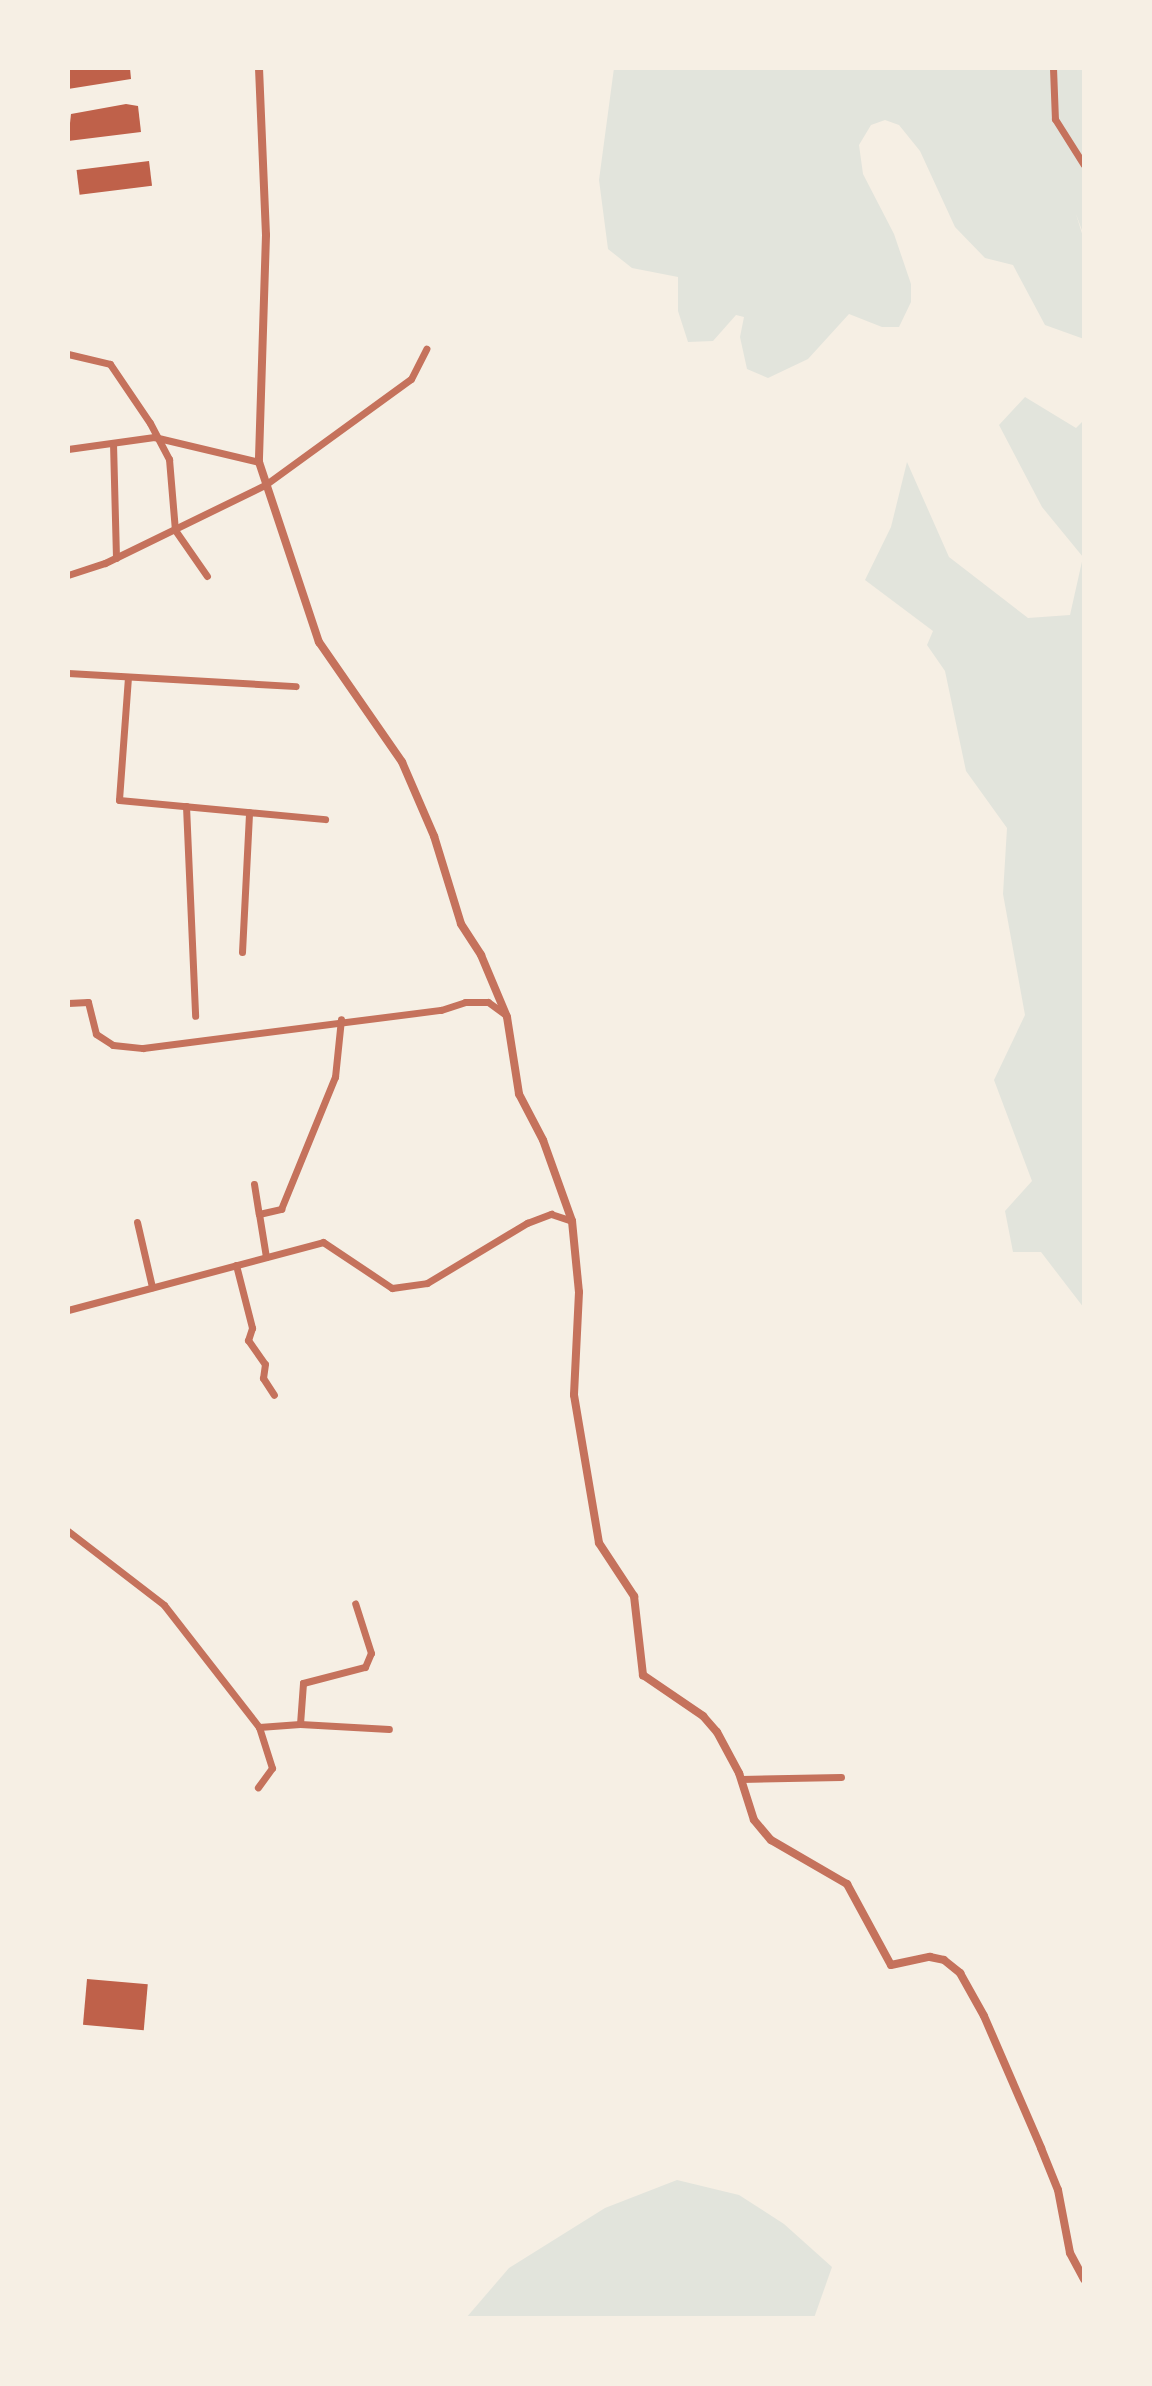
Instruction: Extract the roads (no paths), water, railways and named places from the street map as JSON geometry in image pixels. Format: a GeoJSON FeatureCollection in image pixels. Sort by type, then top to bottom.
{"type":"FeatureCollection","features":[{"type":"Feature","properties":{"kind":"street"},"geometry":{"type":"LineString","coordinates":[[259,68],[266,235],[259,462],[319,642],[402,762],[434,836],[461,924],[481,955],[507,1017],[519,1094],[543,1140],[572,1221],[579,1292],[574,1395],[599,1543],[634,1596],[643,1675],[703,1716],[741,1779],[754,1820],[771,1840],[847,1884],[891,1965],[930,1957],[944,1960],[960,1973],[984,2016],[1041,2148],[1058,2190],[1070,2253],[1084,2279]]}},
{"type":"Feature","properties":{"kind":"street"},"geometry":{"type":"LineString","coordinates":[[1053,68],[1055,119],[1084,165]]}},
{"type":"Feature","properties":{"kind":"street"},"geometry":{"type":"LineString","coordinates":[[68,575],[116,558],[265,485],[411,379],[426,349]]}},
{"type":"Feature","properties":{"kind":"street"},"geometry":{"type":"LineString","coordinates":[[68,354],[110,364],[159,438],[169,459],[175,530],[207,576]]}},
{"type":"Feature","properties":{"kind":"street"},"geometry":{"type":"LineString","coordinates":[[68,449],[159,438],[259,462]]}},
{"type":"Feature","properties":{"kind":"street"},"geometry":{"type":"LineString","coordinates":[[113,443],[116,558]]}},
{"type":"Feature","properties":{"kind":"street"},"geometry":{"type":"LineString","coordinates":[[68,673],[296,686]]}},
{"type":"Feature","properties":{"kind":"street"},"geometry":{"type":"LineString","coordinates":[[128,677],[119,800],[325,819]]}},
{"type":"Feature","properties":{"kind":"street"},"geometry":{"type":"LineString","coordinates":[[186,806],[195,1016]]}},
{"type":"Feature","properties":{"kind":"street"},"geometry":{"type":"LineString","coordinates":[[242,952],[249,812]]}},
{"type":"Feature","properties":{"kind":"street"},"geometry":{"type":"LineString","coordinates":[[68,1003],[88,1002],[96,1034],[113,1045],[143,1048],[314,1028],[341,1019],[441,1010],[465,1002],[488,1002],[507,1017]]}},
{"type":"Feature","properties":{"kind":"street"},"geometry":{"type":"LineString","coordinates":[[259,1214],[281,1209],[335,1077],[341,1019]]}},
{"type":"Feature","properties":{"kind":"street"},"geometry":{"type":"LineString","coordinates":[[254,1184],[266,1257]]}},
{"type":"Feature","properties":{"kind":"street"},"geometry":{"type":"LineString","coordinates":[[68,1310],[323,1242],[392,1288],[452,1272],[496,1238],[551,1214],[572,1221]]}},
{"type":"Feature","properties":{"kind":"street"},"geometry":{"type":"LineString","coordinates":[[137,1222],[152,1287]]}},
{"type":"Feature","properties":{"kind":"street"},"geometry":{"type":"LineString","coordinates":[[236,1265],[252,1328],[248,1340],[265,1364],[263,1378],[274,1395]]}},
{"type":"Feature","properties":{"kind":"street"},"geometry":{"type":"LineString","coordinates":[[68,1531],[164,1605],[259,1727],[272,1768],[258,1787]]}},
{"type":"Feature","properties":{"kind":"street"},"geometry":{"type":"LineString","coordinates":[[300,1724],[303,1683],[365,1667],[371,1653],[355,1603]]}},
{"type":"Feature","properties":{"kind":"street"},"geometry":{"type":"LineString","coordinates":[[259,1727],[300,1724],[389,1729]]}},
{"type":"Feature","properties":{"kind":"street"},"geometry":{"type":"LineString","coordinates":[[741,1779],[841,1777]]}}]}
